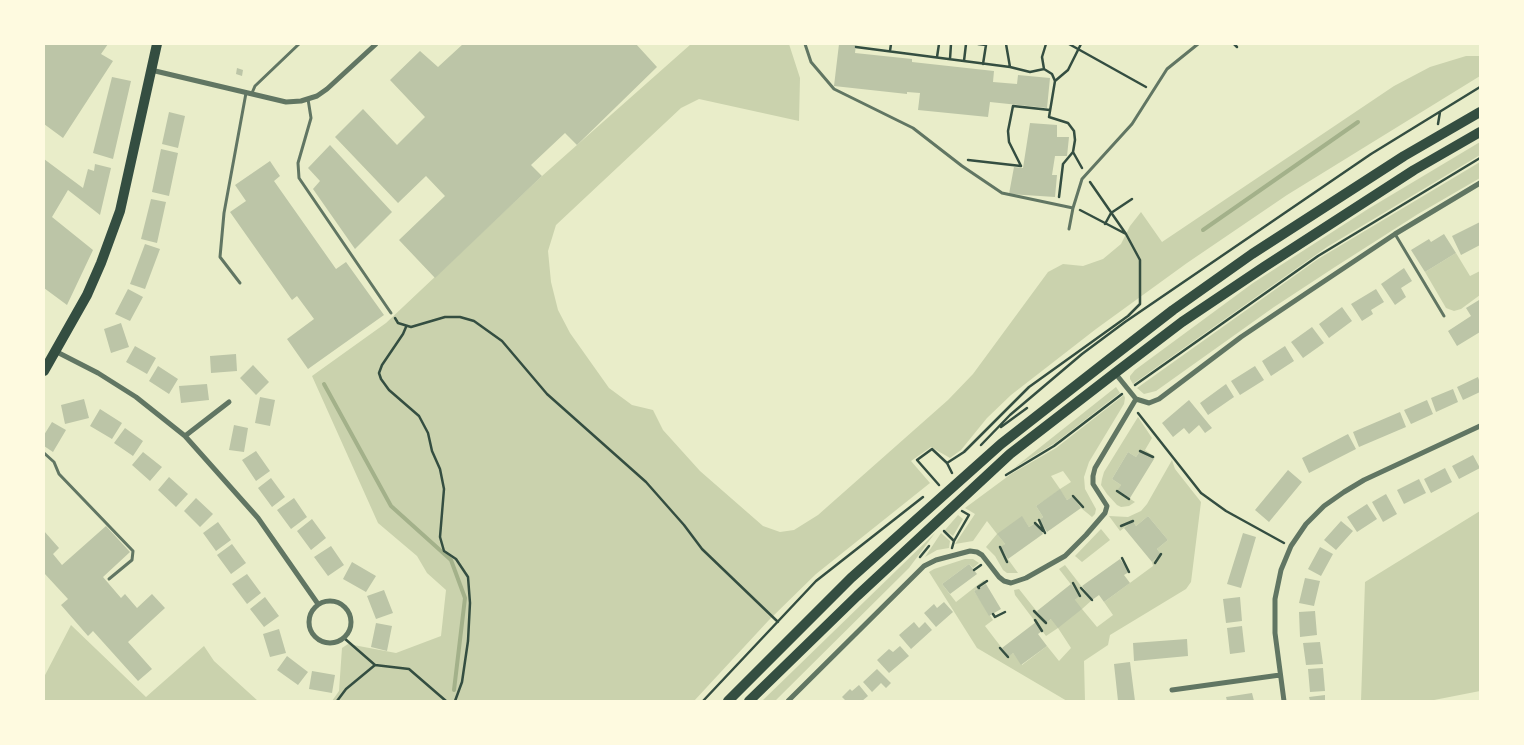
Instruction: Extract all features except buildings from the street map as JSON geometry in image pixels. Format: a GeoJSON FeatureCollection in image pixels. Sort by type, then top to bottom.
{"type":"FeatureCollection","features":[{"type":"Feature","properties":{"kind":"main road"},"geometry":{"type":"LineString","coordinates":[[44,371],[87,295],[120,211],[157,44]]}},
{"type":"Feature","properties":{"kind":"main road"},"geometry":{"type":"LineString","coordinates":[[728,701],[851,578],[1000,444],[1173,310],[1252,254],[1404,156],[1480,112]]}},
{"type":"Feature","properties":{"kind":"main road"},"geometry":{"type":"LineString","coordinates":[[749,701],[857,596],[1010,454],[1182,322],[1414,170],[1480,132]]}},
{"type":"Feature","properties":{"kind":"street"},"geometry":{"type":"LineString","coordinates":[[151,70],[286,102],[301,101],[328,89],[376,44]]}},
{"type":"Feature","properties":{"kind":"street"},"geometry":{"type":"LineString","coordinates":[[1115,373],[1136,399],[1148,402],[1159,399],[1242,337],[1395,234],[1480,183]]}},
{"type":"Feature","properties":{"kind":"street"},"geometry":{"type":"LineString","coordinates":[[55,351],[98,373],[136,397],[185,436],[258,518],[318,604]]}},
{"type":"Feature","properties":{"kind":"street"},"geometry":{"type":"LineString","coordinates":[[788,701],[924,566],[950,556],[970,551],[977,552],[982,555],[999,577],[1011,583],[1026,578],[1065,556],[1105,513],[1107,506],[1093,484],[1095,468],[1136,399]]}},
{"type":"Feature","properties":{"kind":"street"},"geometry":{"type":"LineString","coordinates":[[185,436],[229,402]]}},
{"type":"Feature","properties":{"kind":"street"},"geometry":{"type":"LineString","coordinates":[[1284,701],[1275,634],[1275,599],[1281,570],[1291,546],[1312,518],[1324,506],[1344,492],[1364,480],[1480,426]]}},
{"type":"Feature","properties":{"kind":"street"},"geometry":{"type":"LineString","coordinates":[[331,600],[344,606],[351,618],[348,633],[344,638],[338,642],[324,642],[313,635],[308,622],[312,609],[318,604],[331,600]]}},
{"type":"Feature","properties":{"kind":"street"},"geometry":{"type":"LineString","coordinates":[[1172,690],[1280,674]]}},
{"type":"Feature","properties":{"kind":"lane"},"geometry":{"type":"LineString","coordinates":[[240,283],[220,257],[224,213],[249,93],[299,44]]}},
{"type":"Feature","properties":{"kind":"lane"},"geometry":{"type":"LineString","coordinates":[[804,44],[811,62],[834,89],[913,128],[951,158],[1002,193],[1074,208]]}},
{"type":"Feature","properties":{"kind":"lane"},"geometry":{"type":"LineString","coordinates":[[1069,229],[1082,180],[1132,124],[1167,68],[1198,44]]}},
{"type":"Feature","properties":{"kind":"lane"},"geometry":{"type":"LineString","coordinates":[[308,99],[312,118],[298,163],[299,178],[391,313]]}},
{"type":"Feature","properties":{"kind":"lane"},"geometry":{"type":"LineString","coordinates":[[1395,234],[1444,316]]}},
{"type":"Feature","properties":{"kind":"lane"},"geometry":{"type":"LineString","coordinates":[[44,453],[54,462],[58,474],[133,551],[134,556],[132,560],[109,579]]}},
{"type":"Feature","properties":{"kind":"path"},"geometry":{"type":"LineString","coordinates":[[890,51],[891,44]]}},
{"type":"Feature","properties":{"kind":"path"},"geometry":{"type":"LineString","coordinates":[[937,58],[939,44]]}},
{"type":"Feature","properties":{"kind":"path"},"geometry":{"type":"LineString","coordinates":[[950,59],[952,44]]}},
{"type":"Feature","properties":{"kind":"path"},"geometry":{"type":"LineString","coordinates":[[964,61],[966,44]]}},
{"type":"Feature","properties":{"kind":"path"},"geometry":{"type":"LineString","coordinates":[[978,44],[986,45],[984,64]]}},
{"type":"Feature","properties":{"kind":"path"},"geometry":{"type":"LineString","coordinates":[[1006,44],[1010,67]]}},
{"type":"Feature","properties":{"kind":"path"},"geometry":{"type":"LineString","coordinates":[[1044,69],[1042,57],[1046,44]]}},
{"type":"Feature","properties":{"kind":"path"},"geometry":{"type":"LineString","coordinates":[[1069,44],[1147,88]]}},
{"type":"Feature","properties":{"kind":"path"},"geometry":{"type":"LineString","coordinates":[[1055,81],[1068,70],[1081,44]]}},
{"type":"Feature","properties":{"kind":"path"},"geometry":{"type":"LineString","coordinates":[[856,47],[1010,67],[1030,72],[1044,69],[1052,74],[1055,81],[1049,117],[1068,123],[1074,131],[1075,140],[1073,152],[1063,164],[1059,200]]}},
{"type":"Feature","properties":{"kind":"path"},"geometry":{"type":"LineString","coordinates":[[994,432],[1010,415],[1082,354],[1125,322],[1371,154],[1480,87]]}},
{"type":"Feature","properties":{"kind":"path"},"geometry":{"type":"LineString","coordinates":[[951,158],[1021,166],[1008,142],[1008,131],[1013,106],[1050,110]]}},
{"type":"Feature","properties":{"kind":"path"},"geometry":{"type":"LineString","coordinates":[[947,463],[964,452],[1029,387],[1128,316],[1140,304],[1140,260],[1126,234],[1086,175],[1073,152]]}},
{"type":"Feature","properties":{"kind":"path"},"geometry":{"type":"LineString","coordinates":[[1000,479],[1054,446],[1128,390],[1318,256],[1480,158]]}},
{"type":"Feature","properties":{"kind":"path"},"geometry":{"type":"LineString","coordinates":[[1105,224],[1111,213],[1132,199]]}},
{"type":"Feature","properties":{"kind":"path"},"geometry":{"type":"LineString","coordinates":[[1074,208],[1126,234]]}},
{"type":"Feature","properties":{"kind":"path"},"geometry":{"type":"LineString","coordinates":[[391,313],[398,323],[406,327],[445,317],[460,317],[474,321],[502,341],[547,394],[646,482],[684,525],[702,549],[778,622]]}},
{"type":"Feature","properties":{"kind":"path"},"geometry":{"type":"LineString","coordinates":[[406,327],[379,373],[389,390],[419,416],[428,433],[432,451],[440,469],[444,489],[440,536],[444,551],[456,559],[468,577],[470,603],[468,641],[462,682],[455,701]]}},
{"type":"Feature","properties":{"kind":"path"},"geometry":{"type":"LineString","coordinates":[[1132,406],[1201,493],[1226,511],[1291,546]]}},
{"type":"Feature","properties":{"kind":"path"},"geometry":{"type":"LineString","coordinates":[[917,460],[932,449],[947,463],[953,473],[946,479]]}},
{"type":"Feature","properties":{"kind":"path"},"geometry":{"type":"LineString","coordinates":[[1140,451],[1154,457]]}},
{"type":"Feature","properties":{"kind":"path"},"geometry":{"type":"LineString","coordinates":[[931,490],[938,484]]}},
{"type":"Feature","properties":{"kind":"path"},"geometry":{"type":"LineString","coordinates":[[1117,490],[1129,499]]}},
{"type":"Feature","properties":{"kind":"path"},"geometry":{"type":"LineString","coordinates":[[703,701],[816,581],[924,496]]}},
{"type":"Feature","properties":{"kind":"path"},"geometry":{"type":"LineString","coordinates":[[1073,496],[1082,507]]}},
{"type":"Feature","properties":{"kind":"path"},"geometry":{"type":"LineString","coordinates":[[955,516],[962,510]]}},
{"type":"Feature","properties":{"kind":"path"},"geometry":{"type":"LineString","coordinates":[[950,556],[954,541],[969,515]]}},
{"type":"Feature","properties":{"kind":"path"},"geometry":{"type":"LineString","coordinates":[[1035,523],[1045,533],[1039,520]]}},
{"type":"Feature","properties":{"kind":"path"},"geometry":{"type":"LineString","coordinates":[[1121,526],[1133,521]]}},
{"type":"Feature","properties":{"kind":"path"},"geometry":{"type":"LineString","coordinates":[[941,528],[954,541]]}},
{"type":"Feature","properties":{"kind":"path"},"geometry":{"type":"LineString","coordinates":[[915,564],[931,544]]}},
{"type":"Feature","properties":{"kind":"path"},"geometry":{"type":"LineString","coordinates":[[1000,547],[1007,562]]}},
{"type":"Feature","properties":{"kind":"path"},"geometry":{"type":"LineString","coordinates":[[1155,563],[1161,554]]}},
{"type":"Feature","properties":{"kind":"path"},"geometry":{"type":"LineString","coordinates":[[1122,558],[1129,572]]}},
{"type":"Feature","properties":{"kind":"path"},"geometry":{"type":"LineString","coordinates":[[974,570],[982,564]]}},
{"type":"Feature","properties":{"kind":"path"},"geometry":{"type":"LineString","coordinates":[[979,588],[978,586],[987,581]]}},
{"type":"Feature","properties":{"kind":"path"},"geometry":{"type":"LineString","coordinates":[[1073,583],[1080,596]]}},
{"type":"Feature","properties":{"kind":"path"},"geometry":{"type":"LineString","coordinates":[[1082,588],[1092,600]]}},
{"type":"Feature","properties":{"kind":"path"},"geometry":{"type":"LineString","coordinates":[[1034,611],[1046,623]]}},
{"type":"Feature","properties":{"kind":"path"},"geometry":{"type":"LineString","coordinates":[[993,614],[995,617],[1005,612]]}},
{"type":"Feature","properties":{"kind":"path"},"geometry":{"type":"LineString","coordinates":[[1035,620],[1042,631]]}},
{"type":"Feature","properties":{"kind":"path"},"geometry":{"type":"LineString","coordinates":[[344,638],[375,665],[409,670],[446,701]]}},
{"type":"Feature","properties":{"kind":"path"},"geometry":{"type":"LineString","coordinates":[[1000,648],[1008,657]]}},
{"type":"Feature","properties":{"kind":"path"},"geometry":{"type":"LineString","coordinates":[[337,701],[346,689],[375,665]]}},
{"type":"Feature","properties":{"kind":"green space"},"geometry":{"type":"Polygon","coordinates":[[[691,44],[789,44],[800,78],[799,121],[699,99],[681,108],[556,225],[548,251],[551,282],[558,310],[570,333],[609,388],[632,405],[653,410],[663,430],[700,471],[763,526],[780,532],[794,530],[818,515],[948,400],[973,374],[1048,272],[1063,264],[1083,266],[1103,259],[1121,244],[1130,226],[1141,212],[1162,242],[1394,86],[1430,67],[1466,56],[1480,56],[1480,76],[1287,195],[1187,263],[1096,329],[1011,395],[987,418],[961,450],[950,458],[931,447],[911,461],[930,483],[816,574],[769,620],[694,701],[332,701],[339,691],[342,648],[348,644],[396,653],[441,636],[446,590],[427,573],[417,556],[378,523],[312,376],[386,323],[542,176],[691,44]]]}},
{"type":"Feature","properties":{"kind":"green space"},"geometry":{"type":"Polygon","coordinates":[[[1480,142],[1480,155],[1327,247],[1133,384],[1130,376],[1135,370],[1253,283],[1368,209],[1480,142]]]}},
{"type":"Feature","properties":{"kind":"green space"},"geometry":{"type":"Polygon","coordinates":[[[1480,162],[1480,178],[1418,214],[1274,307],[1156,391],[1144,394],[1137,388],[1318,259],[1480,162]]]}},
{"type":"Feature","properties":{"kind":"green space"},"geometry":{"type":"Polygon","coordinates":[[[1456,253],[1470,276],[1480,271],[1480,295],[1461,309],[1454,311],[1446,308],[1425,272],[1456,253]]]}},
{"type":"Feature","properties":{"kind":"green space"},"geometry":{"type":"Polygon","coordinates":[[[1116,387],[1120,393],[1055,443],[1014,468],[1116,387]]]}},
{"type":"Feature","properties":{"kind":"green space"},"geometry":{"type":"Polygon","coordinates":[[[1124,395],[1124,404],[1089,462],[1084,477],[1085,489],[1096,509],[1092,517],[1081,508],[1073,496],[1067,500],[1060,490],[1036,506],[1043,517],[1029,527],[1022,517],[998,535],[1005,544],[1000,548],[1018,573],[1007,573],[1003,570],[995,556],[986,547],[997,534],[987,521],[973,541],[955,544],[975,514],[965,508],[1011,474],[1056,448],[1124,395]],[[1063,471],[1051,476],[1060,489],[1071,482],[1063,471]]]}},
{"type":"Feature","properties":{"kind":"green space"},"geometry":{"type":"Polygon","coordinates":[[[1138,417],[1152,438],[1145,450],[1155,457],[1154,459],[1140,451],[1136,457],[1128,452],[1112,479],[1121,485],[1118,491],[1135,502],[1129,506],[1121,507],[1107,494],[1101,485],[1102,479],[1104,472],[1138,417]]]}},
{"type":"Feature","properties":{"kind":"green space"},"geometry":{"type":"Polygon","coordinates":[[[1172,460],[1175,469],[1201,502],[1191,582],[1186,589],[1110,635],[1108,645],[1084,661],[1085,701],[1067,701],[977,648],[929,572],[965,559],[973,559],[979,563],[973,568],[969,564],[942,584],[956,602],[984,580],[986,584],[974,591],[993,620],[985,626],[1008,656],[1013,653],[1022,665],[1047,646],[1059,661],[1071,648],[1058,628],[1046,636],[1015,595],[1014,590],[1019,589],[1046,623],[1080,596],[1059,569],[1065,565],[1092,600],[1082,609],[1097,627],[1113,615],[1104,602],[1153,566],[1152,562],[1161,554],[1157,549],[1168,540],[1148,516],[1136,526],[1133,521],[1120,531],[1109,516],[1128,517],[1141,511],[1172,460]]]}},
{"type":"Feature","properties":{"kind":"green space"},"geometry":{"type":"Polygon","coordinates":[[[1480,511],[1480,691],[1429,701],[1361,701],[1365,582],[1480,511]]]}},
{"type":"Feature","properties":{"kind":"green space"},"geometry":{"type":"Polygon","coordinates":[[[958,515],[963,519],[953,536],[945,530],[958,515]]]}},
{"type":"Feature","properties":{"kind":"green space"},"geometry":{"type":"Polygon","coordinates":[[[1101,529],[1110,540],[1082,562],[1075,556],[1101,529]]]}},
{"type":"Feature","properties":{"kind":"green space"},"geometry":{"type":"Polygon","coordinates":[[[935,533],[909,568],[775,701],[762,701],[935,533]]]}},
{"type":"Feature","properties":{"kind":"green space"},"geometry":{"type":"Polygon","coordinates":[[[941,533],[950,541],[949,548],[937,550],[925,557],[941,533]]]}},
{"type":"Feature","properties":{"kind":"green space"},"geometry":{"type":"Polygon","coordinates":[[[71,625],[146,697],[204,646],[214,661],[258,701],[44,701],[44,677],[71,625]]]}},
{"type":"Feature","properties":{"kind":"waterway"},"geometry":{"type":"LineString","coordinates":[[1203,230],[1358,122]]}},
{"type":"Feature","properties":{"kind":"waterway"},"geometry":{"type":"LineString","coordinates":[[324,384],[391,506],[451,560],[465,598],[454,690]]}}]}
